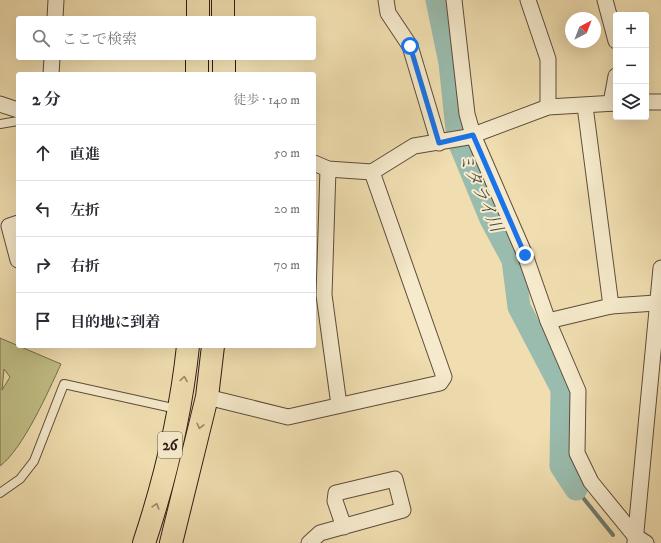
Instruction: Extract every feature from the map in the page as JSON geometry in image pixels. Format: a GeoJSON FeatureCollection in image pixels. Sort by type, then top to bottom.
{"type":"FeatureCollection","features":[{"type":"Feature","properties":{"kind":"main road"},"geometry":{"type":"LineString","coordinates":[[198,0],[198,16]]}},
{"type":"Feature","properties":{"kind":"main road"},"geometry":{"type":"LineString","coordinates":[[223,0],[223,16]]}},
{"type":"Feature","properties":{"kind":"main road"},"geometry":{"type":"LineString","coordinates":[[197,60],[197,72]]}},
{"type":"Feature","properties":{"kind":"main road"},"geometry":{"type":"LineString","coordinates":[[224,60],[224,72]]}},
{"type":"Feature","properties":{"kind":"main road","name":"26"},"geometry":{"type":"LineString","coordinates":[[144,543],[157,504],[184,380],[188,348]]}},
{"type":"Feature","properties":{"kind":"main road","name":"26"},"geometry":{"type":"LineString","coordinates":[[171,543],[207,397],[213,348]]}},
{"type":"Feature","properties":{"kind":"street"},"geometry":{"type":"LineString","coordinates":[[55,16],[56,0]]}},
{"type":"Feature","properties":{"kind":"street"},"geometry":{"type":"LineString","coordinates":[[386,0],[388,12],[410,46],[444,142]]}},
{"type":"Feature","properties":{"kind":"street"},"geometry":{"type":"LineString","coordinates":[[454,0],[467,114],[471,136],[525,255],[548,321],[578,391],[578,452],[590,482],[638,541]]}},
{"type":"Feature","properties":{"kind":"street"},"geometry":{"type":"LineString","coordinates":[[528,0],[548,59],[548,108]]}},
{"type":"Feature","properties":{"kind":"street"},"geometry":{"type":"LineString","coordinates":[[605,0],[613,29]]}},
{"type":"Feature","properties":{"kind":"street"},"geometry":{"type":"LineString","coordinates":[[51,72],[52,60]]}},
{"type":"Feature","properties":{"kind":"street"},"geometry":{"type":"LineString","coordinates":[[649,102],[661,102]]}},
{"type":"Feature","properties":{"kind":"street"},"geometry":{"type":"LineString","coordinates":[[316,164],[328,169],[372,172],[414,146],[444,142],[471,136],[548,108],[613,103]]}},
{"type":"Feature","properties":{"kind":"street"},"geometry":{"type":"LineString","coordinates":[[0,104],[16,109]]}},
{"type":"Feature","properties":{"kind":"street"},"geometry":{"type":"LineString","coordinates":[[585,106],[611,306]]}},
{"type":"Feature","properties":{"kind":"street"},"geometry":{"type":"LineString","coordinates":[[328,169],[324,295],[339,405]]}},
{"type":"Feature","properties":{"kind":"street"},"geometry":{"type":"LineString","coordinates":[[207,397],[288,417],[440,383],[444,377],[372,172]]}},
{"type":"Feature","properties":{"kind":"street"},"geometry":{"type":"LineString","coordinates":[[16,224],[9,226],[16,252]]}},
{"type":"Feature","properties":{"kind":"street"},"geometry":{"type":"LineString","coordinates":[[638,541],[656,303],[661,268]]}},
{"type":"Feature","properties":{"kind":"street"},"geometry":{"type":"LineString","coordinates":[[548,321],[611,306],[656,303]]}},
{"type":"Feature","properties":{"kind":"street"},"geometry":{"type":"LineString","coordinates":[[310,543],[320,532],[344,527]]}},
{"type":"Feature","properties":{"kind":"lane"},"geometry":{"type":"LineString","coordinates":[[0,124],[16,121]]}},
{"type":"Feature","properties":{"kind":"lane"},"geometry":{"type":"LineString","coordinates":[[0,493],[20,479],[34,461],[64,384],[178,409]]}},
{"type":"Feature","properties":{"kind":"shaded area"},"geometry":{"type":"Polygon","coordinates":[[[0,338],[16,345],[16,348],[23,348],[61,364],[26,434],[9,458],[0,466],[0,338]],[[4,369],[2,390],[10,377],[4,369]]]}},
{"type":"Feature","properties":{"kind":"waterway","name":"ミタライ川"},"geometry":{"type":"LineString","coordinates":[[437,0],[450,63],[458,139],[491,219],[513,260],[519,307],[562,389],[561,466],[576,489]]}},
{"type":"Feature","properties":{"kind":"waterway"},"geometry":{"type":"LineString","coordinates":[[576,489],[613,535]]}},
{"type":"Feature","properties":{"kind":"route"},"geometry":{"type":"LineString","coordinates":[[410,46],[433,117],[439,143],[473,135],[525,255]]}}]}
